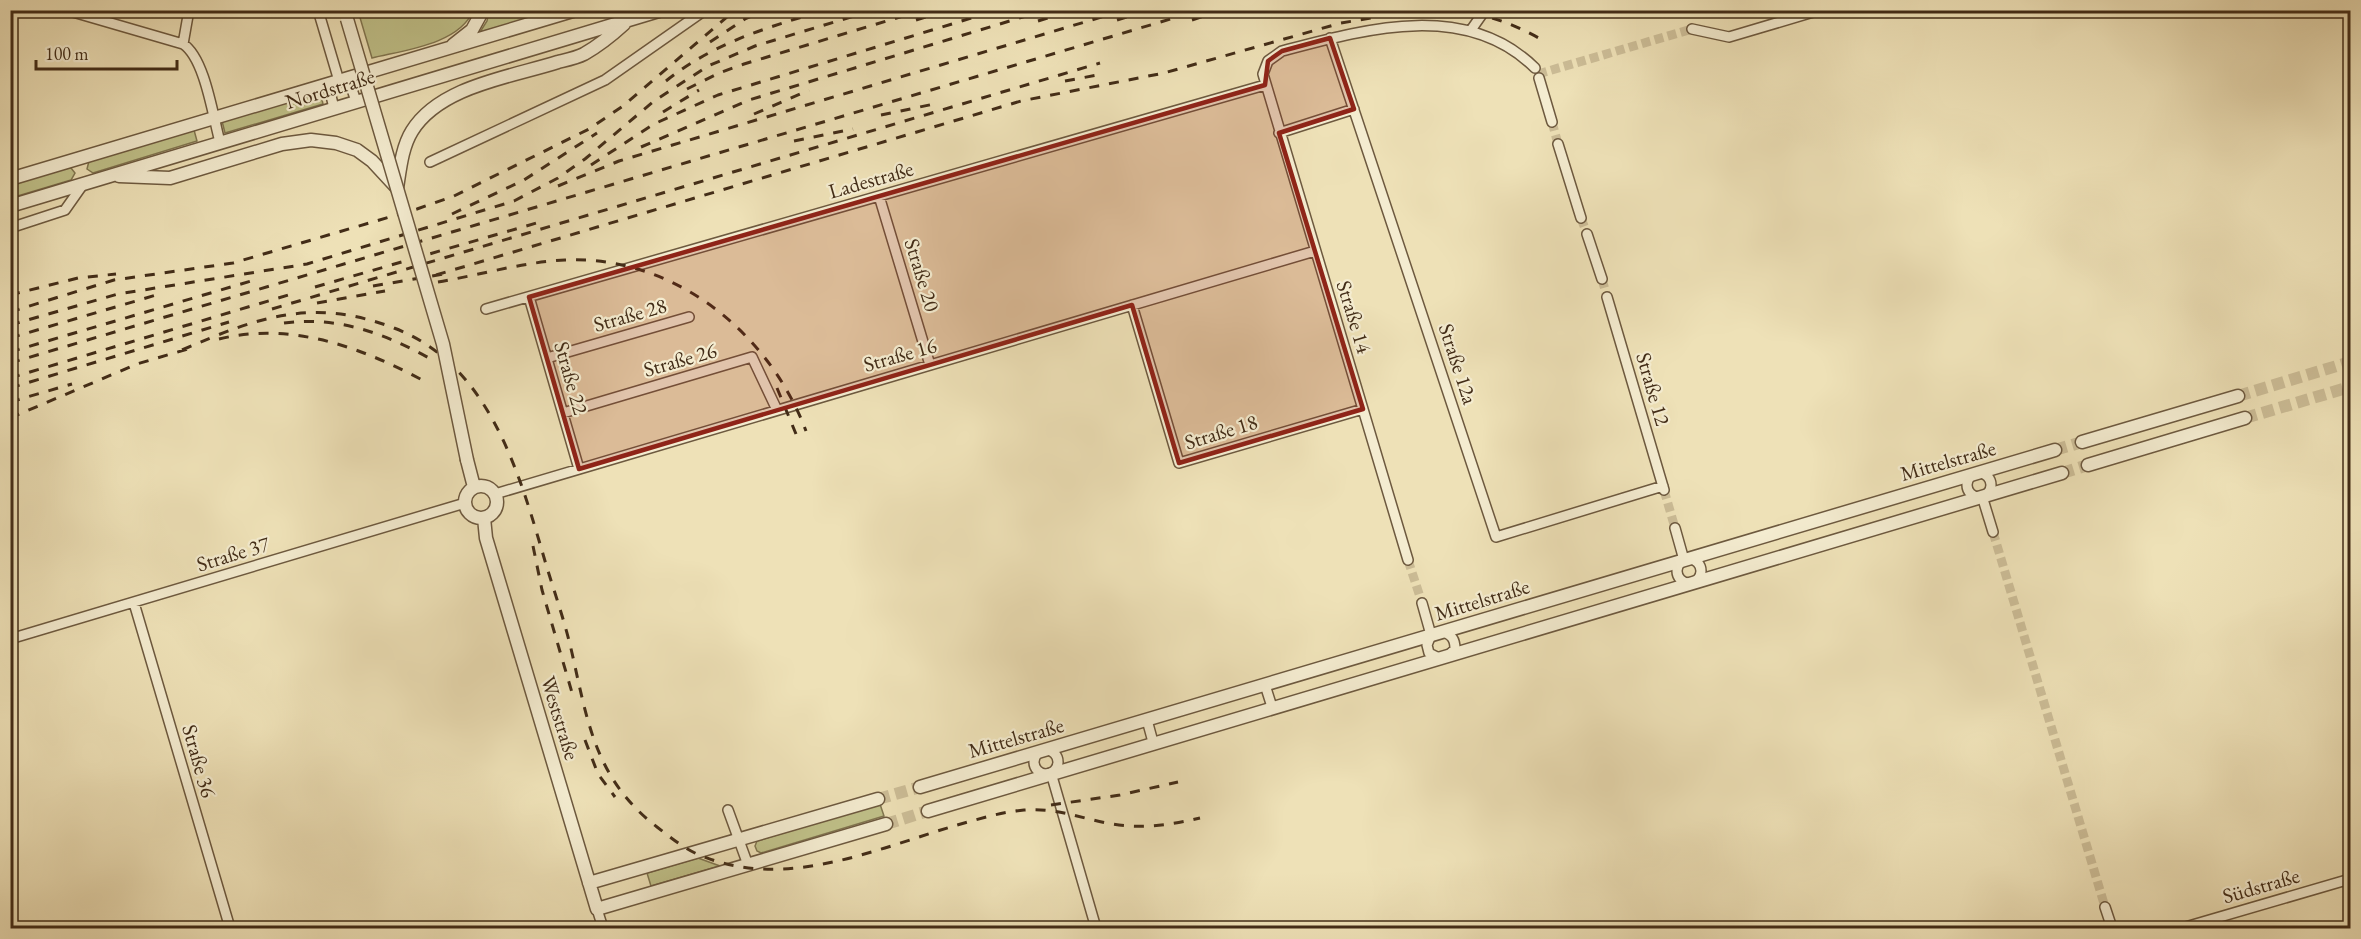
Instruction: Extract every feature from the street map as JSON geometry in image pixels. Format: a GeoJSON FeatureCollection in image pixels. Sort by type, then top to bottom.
{"type":"FeatureCollection","features":[{"type":"Feature","properties":{"kind":"street"},"geometry":{"type":"LineString","coordinates":[[66,10],[183,44],[189,48],[199,66],[220,142]]}},
{"type":"Feature","properties":{"kind":"street"},"geometry":{"type":"LineString","coordinates":[[183,44],[189,10]]}},
{"type":"Feature","properties":{"kind":"street"},"geometry":{"type":"LineString","coordinates":[[318,10],[338,81],[334,108]]}},
{"type":"Feature","properties":{"kind":"street"},"geometry":{"type":"LineString","coordinates":[[445,50],[472,30],[483,10]]}},
{"type":"Feature","properties":{"kind":"street","name":"Nordstraße"},"geometry":{"type":"LineString","coordinates":[[10,179],[576,10]]}},
{"type":"Feature","properties":{"kind":"street","name":"Nordstraße"},"geometry":{"type":"LineString","coordinates":[[10,206],[662,10]]}},
{"type":"Feature","properties":{"kind":"street"},"geometry":{"type":"LineString","coordinates":[[430,162],[605,80],[705,10]]}},
{"type":"Feature","properties":{"kind":"street"},"geometry":{"type":"LineString","coordinates":[[1471,30],[1485,10]]}},
{"type":"Feature","properties":{"kind":"street"},"geometry":{"type":"LineString","coordinates":[[1692,29],[1729,38],[1820,10]]}},
{"type":"Feature","properties":{"kind":"street"},"geometry":{"type":"LineString","coordinates":[[347,15],[443,344],[474,487]]}},
{"type":"Feature","properties":{"kind":"street"},"geometry":{"type":"LineString","coordinates":[[397,188],[404,149],[411,132],[437,104],[458,93],[583,54],[627,21]]}},
{"type":"Feature","properties":{"kind":"street"},"geometry":{"type":"LineString","coordinates":[[1265,85],[1263,74],[1268,61],[1282,51],[1389,25],[1443,24],[1471,30],[1501,41],[1526,58],[1535,68]]}},
{"type":"Feature","properties":{"kind":"street","name":"Straße 12a"},"geometry":{"type":"LineString","coordinates":[[1330,38],[1496,537],[1663,488]]}},
{"type":"Feature","properties":{"kind":"street"},"geometry":{"type":"LineString","coordinates":[[1539,78],[1552,122]]}},
{"type":"Feature","properties":{"kind":"street"},"geometry":{"type":"LineString","coordinates":[[338,81],[356,102]]}},
{"type":"Feature","properties":{"kind":"street","name":"Straße 14"},"geometry":{"type":"LineString","coordinates":[[1265,85],[1408,560]]}},
{"type":"Feature","properties":{"kind":"street","name":"Ladestraße"},"geometry":{"type":"LineString","coordinates":[[486,309],[1265,85]]}},
{"type":"Feature","properties":{"kind":"street"},"geometry":{"type":"LineString","coordinates":[[1279,133],[1354,109]]}},
{"type":"Feature","properties":{"kind":"street"},"geometry":{"type":"LineString","coordinates":[[109,175],[170,178],[282,144],[311,140],[336,142],[357,150],[372,161],[397,188]]}},
{"type":"Feature","properties":{"kind":"street"},"geometry":{"type":"LineString","coordinates":[[1558,144],[1581,218]]}},
{"type":"Feature","properties":{"kind":"street"},"geometry":{"type":"LineString","coordinates":[[10,228],[65,210],[85,182]]}},
{"type":"Feature","properties":{"kind":"street","name":"Straße 20"},"geometry":{"type":"LineString","coordinates":[[879,196],[930,365]]}},
{"type":"Feature","properties":{"kind":"street"},"geometry":{"type":"LineString","coordinates":[[1587,234],[1602,279]]}},
{"type":"Feature","properties":{"kind":"street","name":"Straße 16"},"geometry":{"type":"LineString","coordinates":[[495,494],[1315,251]]}},
{"type":"Feature","properties":{"kind":"street","name":"Straße 22"},"geometry":{"type":"LineString","coordinates":[[529,297],[579,469]]}},
{"type":"Feature","properties":{"kind":"street","name":"Straße 12"},"geometry":{"type":"LineString","coordinates":[[1607,297],[1663,488]]}},
{"type":"Feature","properties":{"kind":"street","name":"Straße 18"},"geometry":{"type":"LineString","coordinates":[[1132,305],[1179,463],[1363,409]]}},
{"type":"Feature","properties":{"kind":"street","name":"Straße 28"},"geometry":{"type":"LineString","coordinates":[[547,358],[689,317]]}},
{"type":"Feature","properties":{"kind":"street","name":"Straße 26"},"geometry":{"type":"LineString","coordinates":[[563,413],[752,357],[777,410]]}},
{"type":"Feature","properties":{"kind":"street"},"geometry":{"type":"LineString","coordinates":[[2082,442],[2238,396]]}},
{"type":"Feature","properties":{"kind":"street"},"geometry":{"type":"LineString","coordinates":[[2088,465],[2245,418]]}},
{"type":"Feature","properties":{"kind":"street","name":"Mittelstraße"},"geometry":{"type":"LineString","coordinates":[[920,787],[2055,450]]}},
{"type":"Feature","properties":{"kind":"street","name":"Mittelstraße"},"geometry":{"type":"LineString","coordinates":[[928,811],[1153,742],[2062,473]]}},
{"type":"Feature","properties":{"kind":"street"},"geometry":{"type":"LineString","coordinates":[[1976,474],[1985,475],[1991,483],[1989,491],[1982,496],[1974,495],[1968,488],[1968,480],[1976,474]]}},
{"type":"Feature","properties":{"kind":"street"},"geometry":{"type":"LineString","coordinates":[[484,486],[495,494],[496,508],[484,518],[473,516],[466,508],[467,493],[474,487],[484,486]]}},
{"type":"Feature","properties":{"kind":"street"},"geometry":{"type":"LineString","coordinates":[[1982,496],[1992,532]]}},
{"type":"Feature","properties":{"kind":"street","name":"Straße 37"},"geometry":{"type":"LineString","coordinates":[[10,639],[465,502]]}},
{"type":"Feature","properties":{"kind":"street","name":"Weststraße"},"geometry":{"type":"LineString","coordinates":[[484,518],[486,538],[603,928]]}},
{"type":"Feature","properties":{"kind":"street"},"geometry":{"type":"LineString","coordinates":[[1675,528],[1684,560]]}},
{"type":"Feature","properties":{"kind":"street"},"geometry":{"type":"LineString","coordinates":[[1684,560],[1695,560],[1701,567],[1699,578],[1691,583],[1682,581],[1677,574],[1677,566],[1684,560]]}},
{"type":"Feature","properties":{"kind":"street","name":"Straße 36"},"geometry":{"type":"LineString","coordinates":[[134,603],[230,928]]}},
{"type":"Feature","properties":{"kind":"street"},"geometry":{"type":"LineString","coordinates":[[1422,603],[1437,633],[1452,637],[1455,649],[1444,656],[1429,653],[1427,645],[1437,633]]}},
{"type":"Feature","properties":{"kind":"street"},"geometry":{"type":"LineString","coordinates":[[1264,685],[1272,707]]}},
{"type":"Feature","properties":{"kind":"street"},"geometry":{"type":"LineString","coordinates":[[1147,720],[1153,742]]}},
{"type":"Feature","properties":{"kind":"street"},"geometry":{"type":"LineString","coordinates":[[1042,751],[1052,751],[1058,758],[1057,768],[1051,773],[1041,772],[1035,765],[1036,756],[1042,751]]}},
{"type":"Feature","properties":{"kind":"street"},"geometry":{"type":"LineString","coordinates":[[1051,773],[1095,928]]}},
{"type":"Feature","properties":{"kind":"street"},"geometry":{"type":"LineString","coordinates":[[589,883],[878,799]]}},
{"type":"Feature","properties":{"kind":"street"},"geometry":{"type":"LineString","coordinates":[[728,810],[741,840],[748,865]]}},
{"type":"Feature","properties":{"kind":"street"},"geometry":{"type":"LineString","coordinates":[[597,909],[886,824]]}},
{"type":"Feature","properties":{"kind":"street","name":"Südstraße"},"geometry":{"type":"LineString","coordinates":[[2182,928],[2350,879]]}},
{"type":"Feature","properties":{"kind":"street"},"geometry":{"type":"LineString","coordinates":[[2105,907],[2112,928]]}},
{"type":"Feature","properties":{"kind":"highlighted area"},"geometry":{"type":"Polygon","coordinates":[[[1330,38],[1354,109],[1279,133],[1363,409],[1179,463],[1132,305],[579,469],[529,297],[1265,85],[1268,61],[1282,51],[1330,38]]]}},
{"type":"Feature","properties":{"kind":"green space"},"geometry":{"type":"Polygon","coordinates":[[[358,10],[473,11],[466,22],[444,38],[430,44],[372,58],[358,10]]]}},
{"type":"Feature","properties":{"kind":"green space"},"geometry":{"type":"Polygon","coordinates":[[[489,11],[557,11],[480,32],[487,21],[489,11]]]}},
{"type":"Feature","properties":{"kind":"green space"},"geometry":{"type":"Polygon","coordinates":[[[320,92],[323,104],[225,133],[222,121],[320,92]]]}},
{"type":"Feature","properties":{"kind":"green space"},"geometry":{"type":"Polygon","coordinates":[[[194,130],[197,141],[93,173],[87,169],[89,161],[194,130]]]}},
{"type":"Feature","properties":{"kind":"green space"},"geometry":{"type":"Polygon","coordinates":[[[71,168],[75,173],[71,180],[11,198],[11,184],[71,168]]]}},
{"type":"Feature","properties":{"kind":"green space"},"geometry":{"type":"Polygon","coordinates":[[[880,804],[884,816],[761,853],[755,846],[757,841],[880,804]]]}},
{"type":"Feature","properties":{"kind":"green space"},"geometry":{"type":"Polygon","coordinates":[[[698,858],[720,866],[651,886],[647,873],[698,858]]]}},
{"type":"Feature","properties":{"kind":"tunnel"},"geometry":{"type":"LineString","coordinates":[[1538,74],[1692,29]]}},
{"type":"Feature","properties":{"kind":"tunnel"},"geometry":{"type":"LineString","coordinates":[[1552,122],[1558,144]]}},
{"type":"Feature","properties":{"kind":"tunnel"},"geometry":{"type":"LineString","coordinates":[[1581,218],[1587,234]]}},
{"type":"Feature","properties":{"kind":"tunnel"},"geometry":{"type":"LineString","coordinates":[[1602,279],[1607,297]]}},
{"type":"Feature","properties":{"kind":"tunnel"},"geometry":{"type":"LineString","coordinates":[[2238,396],[2350,362]]}},
{"type":"Feature","properties":{"kind":"tunnel"},"geometry":{"type":"LineString","coordinates":[[2245,418],[2350,387]]}},
{"type":"Feature","properties":{"kind":"tunnel"},"geometry":{"type":"LineString","coordinates":[[2055,450],[2082,442]]}},
{"type":"Feature","properties":{"kind":"tunnel"},"geometry":{"type":"LineString","coordinates":[[2062,473],[2088,465]]}},
{"type":"Feature","properties":{"kind":"tunnel"},"geometry":{"type":"LineString","coordinates":[[1664,490],[1675,528]]}},
{"type":"Feature","properties":{"kind":"tunnel"},"geometry":{"type":"LineString","coordinates":[[1993,532],[2105,907]]}},
{"type":"Feature","properties":{"kind":"tunnel"},"geometry":{"type":"LineString","coordinates":[[1408,560],[1422,603]]}},
{"type":"Feature","properties":{"kind":"tunnel"},"geometry":{"type":"LineString","coordinates":[[878,799],[920,787]]}},
{"type":"Feature","properties":{"kind":"tunnel"},"geometry":{"type":"LineString","coordinates":[[886,824],[928,811]]}},
{"type":"Feature","properties":{"kind":"railway"},"geometry":{"type":"LineString","coordinates":[[10,312],[114,280],[233,263],[454,196],[589,129],[623,106],[735,10]]}},
{"type":"Feature","properties":{"kind":"railway"},"geometry":{"type":"LineString","coordinates":[[710,42],[745,19],[765,10]]}},
{"type":"Feature","properties":{"kind":"railway"},"geometry":{"type":"LineString","coordinates":[[666,81],[684,67],[722,46],[762,30],[825,10]]}},
{"type":"Feature","properties":{"kind":"railway"},"geometry":{"type":"LineString","coordinates":[[10,325],[118,294],[307,264],[514,201],[558,178],[585,159],[654,101],[708,66],[755,46],[874,10]]}},
{"type":"Feature","properties":{"kind":"railway"},"geometry":{"type":"LineString","coordinates":[[687,89],[744,64],[923,10]]}},
{"type":"Feature","properties":{"kind":"railway"},"geometry":{"type":"LineString","coordinates":[[916,20],[948,10]]}},
{"type":"Feature","properties":{"kind":"railway"},"geometry":{"type":"LineString","coordinates":[[591,165],[654,124],[718,95],[998,10]]}},
{"type":"Feature","properties":{"kind":"railway"},"geometry":{"type":"LineString","coordinates":[[641,147],[749,100],[1046,10]]}},
{"type":"Feature","properties":{"kind":"railway"},"geometry":{"type":"LineString","coordinates":[[1038,21],[1073,10]]}},
{"type":"Feature","properties":{"kind":"railway"},"geometry":{"type":"LineString","coordinates":[[558,186],[619,161],[1125,10]]}},
{"type":"Feature","properties":{"kind":"railway"},"geometry":{"type":"LineString","coordinates":[[1117,20],[1149,10]]}},
{"type":"Feature","properties":{"kind":"railway"},"geometry":{"type":"LineString","coordinates":[[10,363],[1201,10]]}},
{"type":"Feature","properties":{"kind":"railway"},"geometry":{"type":"LineString","coordinates":[[1192,20],[1223,10]]}},
{"type":"Feature","properties":{"kind":"railway"},"geometry":{"type":"LineString","coordinates":[[436,275],[1021,101],[1164,73],[1341,23],[1420,10]]}},
{"type":"Feature","properties":{"kind":"railway"},"geometry":{"type":"LineString","coordinates":[[1453,10],[1500,21],[1544,41]]}},
{"type":"Feature","properties":{"kind":"railway"},"geometry":{"type":"LineString","coordinates":[[272,309],[1100,63]]}},
{"type":"Feature","properties":{"kind":"railway"},"geometry":{"type":"LineString","coordinates":[[1065,81],[1103,74]]}},
{"type":"Feature","properties":{"kind":"railway"},"geometry":{"type":"LineString","coordinates":[[663,112],[699,90]]}},
{"type":"Feature","properties":{"kind":"railway"},"geometry":{"type":"LineString","coordinates":[[754,114],[809,90]]}},
{"type":"Feature","properties":{"kind":"railway"},"geometry":{"type":"LineString","coordinates":[[881,115],[939,103]]}},
{"type":"Feature","properties":{"kind":"railway"},"geometry":{"type":"LineString","coordinates":[[794,141],[853,129]]}},
{"type":"Feature","properties":{"kind":"railway"},"geometry":{"type":"LineString","coordinates":[[452,214],[524,180],[597,133]]}},
{"type":"Feature","properties":{"kind":"railway"},"geometry":{"type":"LineString","coordinates":[[315,287],[540,222]]}},
{"type":"Feature","properties":{"kind":"railway"},"geometry":{"type":"LineString","coordinates":[[438,282],[517,266],[565,260],[605,262],[643,271],[679,286],[712,306],[742,332],[768,362],[789,395],[806,431]]}},
{"type":"Feature","properties":{"kind":"railway"},"geometry":{"type":"LineString","coordinates":[[10,295],[78,278],[116,274]]}},
{"type":"Feature","properties":{"kind":"railway"},"geometry":{"type":"LineString","coordinates":[[373,286],[444,274]]}},
{"type":"Feature","properties":{"kind":"railway"},"geometry":{"type":"LineString","coordinates":[[10,352],[258,279]]}},
{"type":"Feature","properties":{"kind":"railway"},"geometry":{"type":"LineString","coordinates":[[317,303],[385,291]]}},
{"type":"Feature","properties":{"kind":"railway"},"geometry":{"type":"LineString","coordinates":[[10,338],[163,293]]}},
{"type":"Feature","properties":{"kind":"railway"},"geometry":{"type":"LineString","coordinates":[[10,378],[295,293]]}},
{"type":"Feature","properties":{"kind":"railway"},"geometry":{"type":"LineString","coordinates":[[182,350],[261,320],[311,313],[337,314],[365,319],[394,328],[427,345],[454,367],[477,394],[495,425],[524,492],[563,618],[583,704],[598,749],[608,770],[620,790],[636,809],[671,838],[697,854],[729,865],[762,869],[795,868],[860,855],[957,825],[1015,811],[1048,810],[1112,824],[1134,826],[1167,824],[1200,818]]}},
{"type":"Feature","properties":{"kind":"railway"},"geometry":{"type":"LineString","coordinates":[[284,323],[304,321],[341,324],[377,334],[429,358]]}},
{"type":"Feature","properties":{"kind":"railway"},"geometry":{"type":"LineString","coordinates":[[10,388],[229,322]]}},
{"type":"Feature","properties":{"kind":"railway"},"geometry":{"type":"LineString","coordinates":[[219,339],[246,334],[273,333],[326,341],[377,358],[426,382]]}},
{"type":"Feature","properties":{"kind":"railway"},"geometry":{"type":"LineString","coordinates":[[10,418],[137,364],[191,348]]}},
{"type":"Feature","properties":{"kind":"railway"},"geometry":{"type":"LineString","coordinates":[[10,402],[72,384]]}},
{"type":"Feature","properties":{"kind":"railway"},"geometry":{"type":"LineString","coordinates":[[777,388],[796,434]]}},
{"type":"Feature","properties":{"kind":"railway"},"geometry":{"type":"LineString","coordinates":[[533,546],[542,590],[573,696]]}},
{"type":"Feature","properties":{"kind":"railway"},"geometry":{"type":"LineString","coordinates":[[585,740],[598,774],[615,797]]}},
{"type":"Feature","properties":{"kind":"railway"},"geometry":{"type":"LineString","coordinates":[[1051,805],[1120,795],[1178,782]]}}]}
